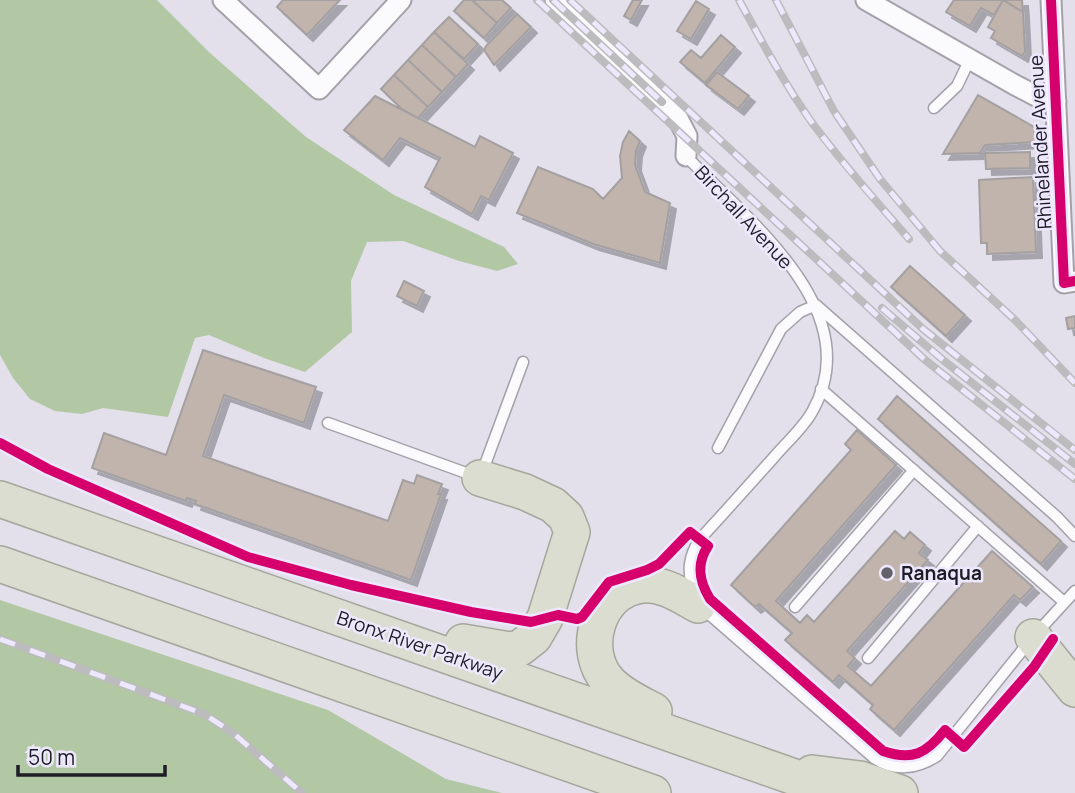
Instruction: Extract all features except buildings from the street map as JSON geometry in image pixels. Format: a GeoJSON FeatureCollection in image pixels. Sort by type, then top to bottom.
{"type":"FeatureCollection","features":[{"type":"Feature","properties":{"kind":"highway"},"geometry":{"type":"LineString","coordinates":[[321,611],[499,650],[510,650],[527,643],[540,629],[545,618],[571,539],[571,527],[560,510],[544,500],[480,478]]}},
{"type":"Feature","properties":{"kind":"highway","name":"Bronx River Parkway"},"geometry":{"type":"LineString","coordinates":[[0,499],[840,793]]}},
{"type":"Feature","properties":{"kind":"highway"},"geometry":{"type":"LineString","coordinates":[[0,564],[653,793]]}},
{"type":"Feature","properties":{"kind":"highway"},"geometry":{"type":"LineString","coordinates":[[698,605],[658,586],[640,586],[622,593],[601,616],[594,635],[595,657],[607,681],[624,694],[734,756]]}},
{"type":"Feature","properties":{"kind":"highway"},"geometry":{"type":"LineString","coordinates":[[1033,637],[1075,689]]}},
{"type":"Feature","properties":{"kind":"highway"},"geometry":{"type":"LineString","coordinates":[[768,768],[860,779],[900,793]]}},
{"type":"Feature","properties":{"kind":"street"},"geometry":{"type":"LineString","coordinates":[[223,0],[319,89],[401,0]]}},
{"type":"Feature","properties":{"kind":"street","name":"Birchall Avenue"},"geometry":{"type":"LineString","coordinates":[[555,0],[676,115],[687,136],[686,156]]}},
{"type":"Feature","properties":{"kind":"street"},"geometry":{"type":"LineString","coordinates":[[866,0],[969,61],[1032,94],[1056,101]]}},
{"type":"Feature","properties":{"kind":"street","name":"Rhinelander Avenue"},"geometry":{"type":"LineString","coordinates":[[1051,0],[1056,101],[1066,145],[1069,282]]}},
{"type":"Feature","properties":{"kind":"lane"},"geometry":{"type":"LineString","coordinates":[[933,108],[957,86],[969,61]]}},
{"type":"Feature","properties":{"kind":"lane","name":"Birchall Avenue"},"geometry":{"type":"LineString","coordinates":[[686,156],[782,256],[816,306],[821,318],[827,355],[821,389],[812,412],[700,540],[692,553],[689,572],[698,605]]}},
{"type":"Feature","properties":{"kind":"lane"},"geometry":{"type":"LineString","coordinates":[[718,448],[781,329],[800,313],[816,306],[1057,517],[1075,536]]}},
{"type":"Feature","properties":{"kind":"lane"},"geometry":{"type":"LineString","coordinates":[[328,423],[480,478],[523,362]]}},
{"type":"Feature","properties":{"kind":"lane"},"geometry":{"type":"LineString","coordinates":[[821,389],[1064,602]]}},
{"type":"Feature","properties":{"kind":"lane"},"geometry":{"type":"LineString","coordinates":[[795,607],[914,470]]}},
{"type":"Feature","properties":{"kind":"lane"},"geometry":{"type":"LineString","coordinates":[[868,658],[978,526]]}},
{"type":"Feature","properties":{"kind":"lane"},"geometry":{"type":"LineString","coordinates":[[698,605],[874,758],[896,767],[917,766],[937,756],[1033,637],[1075,591]]}},
{"type":"Feature","properties":{"kind":"green space"},"geometry":{"type":"Polygon","coordinates":[[[0,0],[157,0],[210,53],[306,137],[394,195],[504,247],[518,264],[497,271],[403,241],[367,242],[351,281],[352,332],[305,372],[209,335],[195,338],[168,417],[103,408],[82,414],[55,411],[30,399],[13,378],[0,355],[0,0]]]}},
{"type":"Feature","properties":{"kind":"green space"},"geometry":{"type":"Polygon","coordinates":[[[0,600],[328,710],[446,779],[502,793],[0,793],[0,600]]]}},
{"type":"Feature","properties":{"kind":"railway"},"geometry":{"type":"LineString","coordinates":[[537,0],[924,359],[1075,479]]}},
{"type":"Feature","properties":{"kind":"railway"},"geometry":{"type":"LineString","coordinates":[[553,0],[662,102]]}},
{"type":"Feature","properties":{"kind":"railway"},"geometry":{"type":"LineString","coordinates":[[570,0],[923,329],[1075,450]]}},
{"type":"Feature","properties":{"kind":"railway"},"geometry":{"type":"LineString","coordinates":[[739,0],[783,79],[813,124],[909,239]]}},
{"type":"Feature","properties":{"kind":"railway"},"geometry":{"type":"LineString","coordinates":[[776,0],[834,111],[880,179],[940,251],[1015,320],[1075,383]]}},
{"type":"Feature","properties":{"kind":"railway"},"geometry":{"type":"LineString","coordinates":[[882,308],[1075,464]]}},
{"type":"Feature","properties":{"kind":"railway"},"geometry":{"type":"LineString","coordinates":[[0,639],[204,714],[233,733],[302,793]]}},
{"type":"Feature","properties":{"kind":"cycle path"},"geometry":{"type":"LineString","coordinates":[[1051,0],[1064,283],[1075,281]]}},
{"type":"Feature","properties":{"kind":"cycle path"},"geometry":{"type":"LineString","coordinates":[[0,443],[48,469],[248,557],[351,585],[471,612],[531,622],[558,615],[577,619],[582,617],[609,582],[659,564],[690,532],[708,546],[700,572],[710,599],[883,751],[893,754],[910,755],[925,750],[945,730],[964,747],[1034,667],[1053,639]]}},
{"type":"Feature","properties":{"kind":"place","name":"Ranaqua"},"geometry":{"type":"Point","coordinates":[887,573]}}]}
